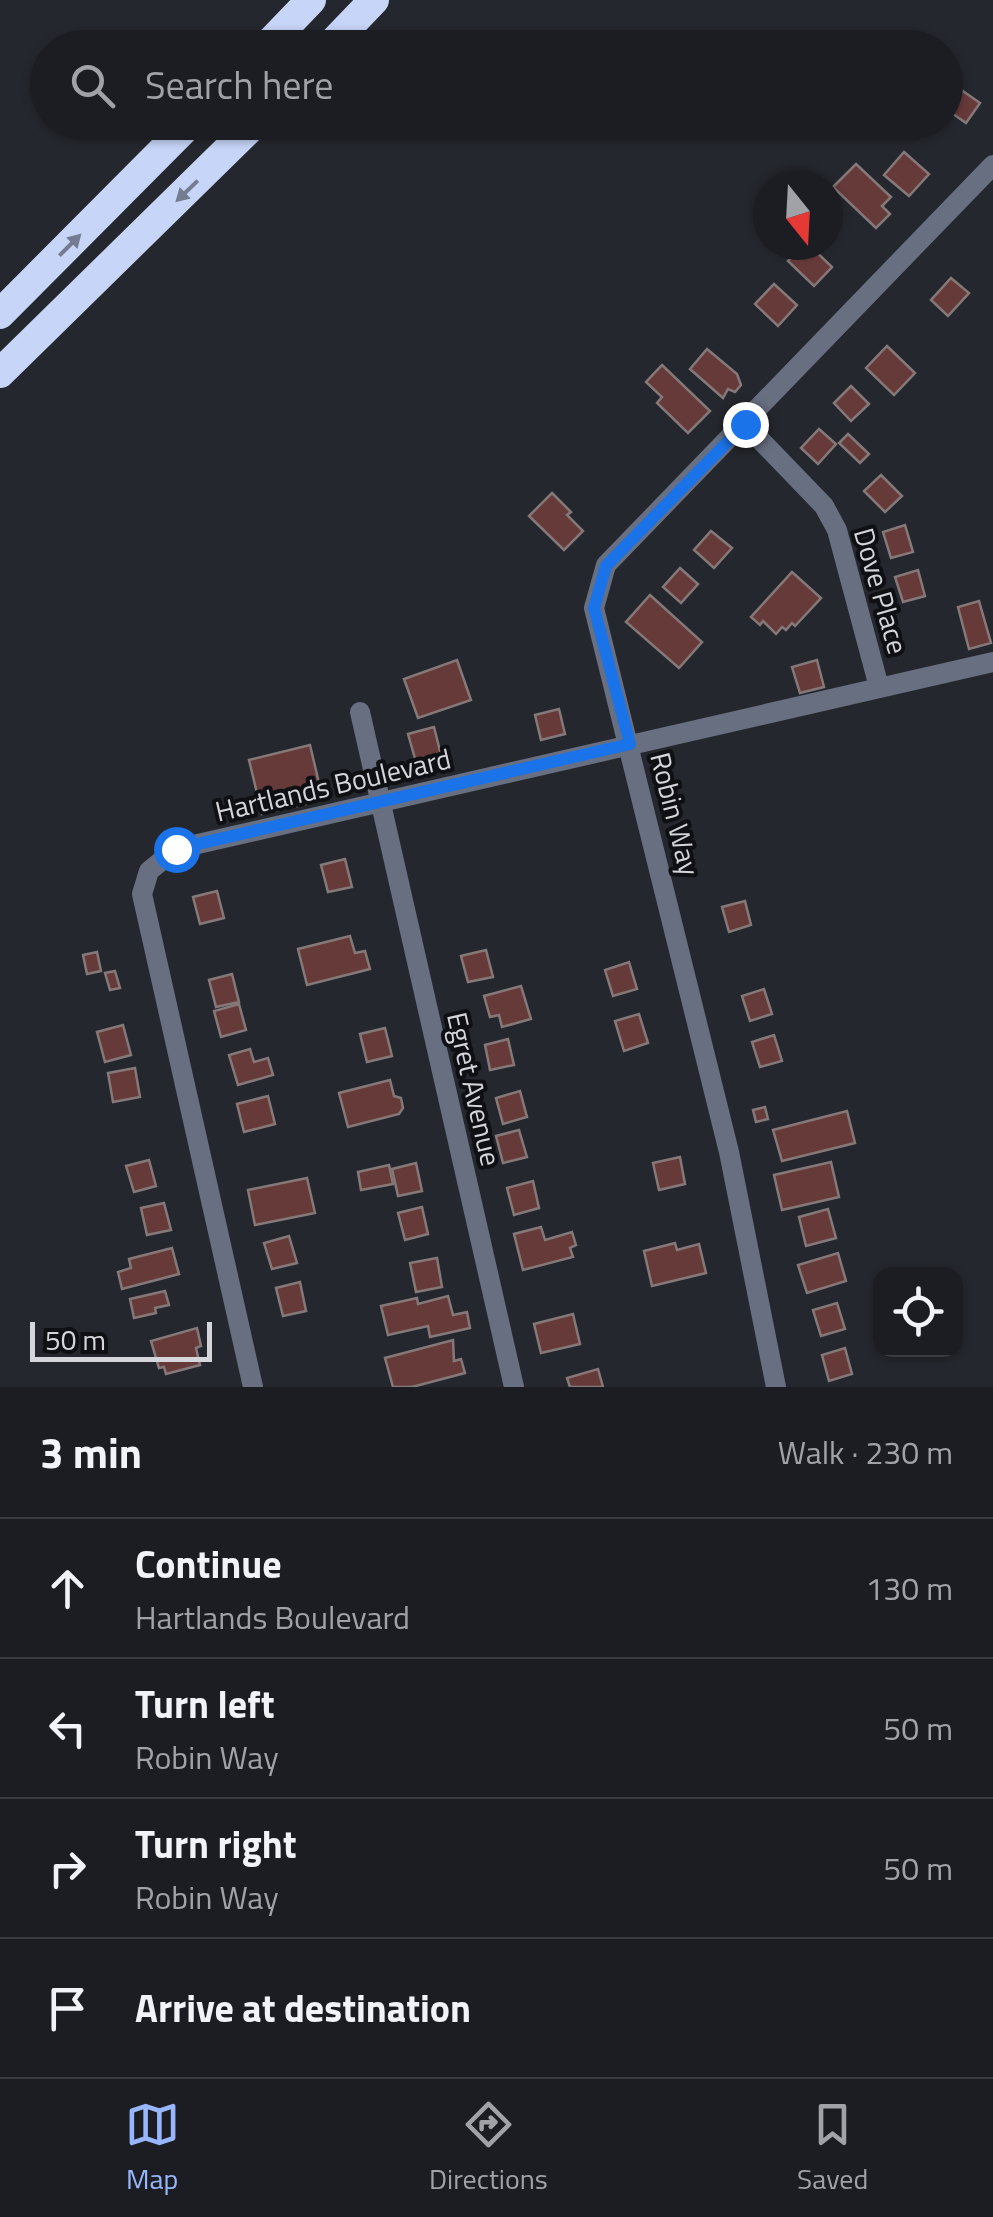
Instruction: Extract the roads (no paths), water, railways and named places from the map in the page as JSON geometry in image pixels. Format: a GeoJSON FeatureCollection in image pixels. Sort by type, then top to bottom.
{"type":"FeatureCollection","features":[{"type":"Feature","properties":{"kind":"highway"},"geometry":{"type":"LineString","coordinates":[[283,30],[312,0]]}},
{"type":"Feature","properties":{"kind":"highway"},"geometry":{"type":"LineString","coordinates":[[345,30],[374,0]]}},
{"type":"Feature","properties":{"kind":"highway"},"geometry":{"type":"LineString","coordinates":[[0,314],[173,140]]}},
{"type":"Feature","properties":{"kind":"highway"},"geometry":{"type":"LineString","coordinates":[[0,373],[238,140]]}},
{"type":"Feature","properties":{"kind":"street","name":"Robin Way"},"geometry":{"type":"LineString","coordinates":[[776,1387],[729,1152],[594,608],[606,566],[993,165]]}},
{"type":"Feature","properties":{"kind":"street","name":"Dove Place"},"geometry":{"type":"LineString","coordinates":[[745,424],[824,506],[837,530],[879,687]]}},
{"type":"Feature","properties":{"kind":"street","name":"Hartlands Boulevard"},"geometry":{"type":"LineString","coordinates":[[253,1387],[142,894],[149,871],[176,849],[993,662]]}},
{"type":"Feature","properties":{"kind":"street","name":"Egret Avenue"},"geometry":{"type":"LineString","coordinates":[[360,712],[514,1387]]}}]}
